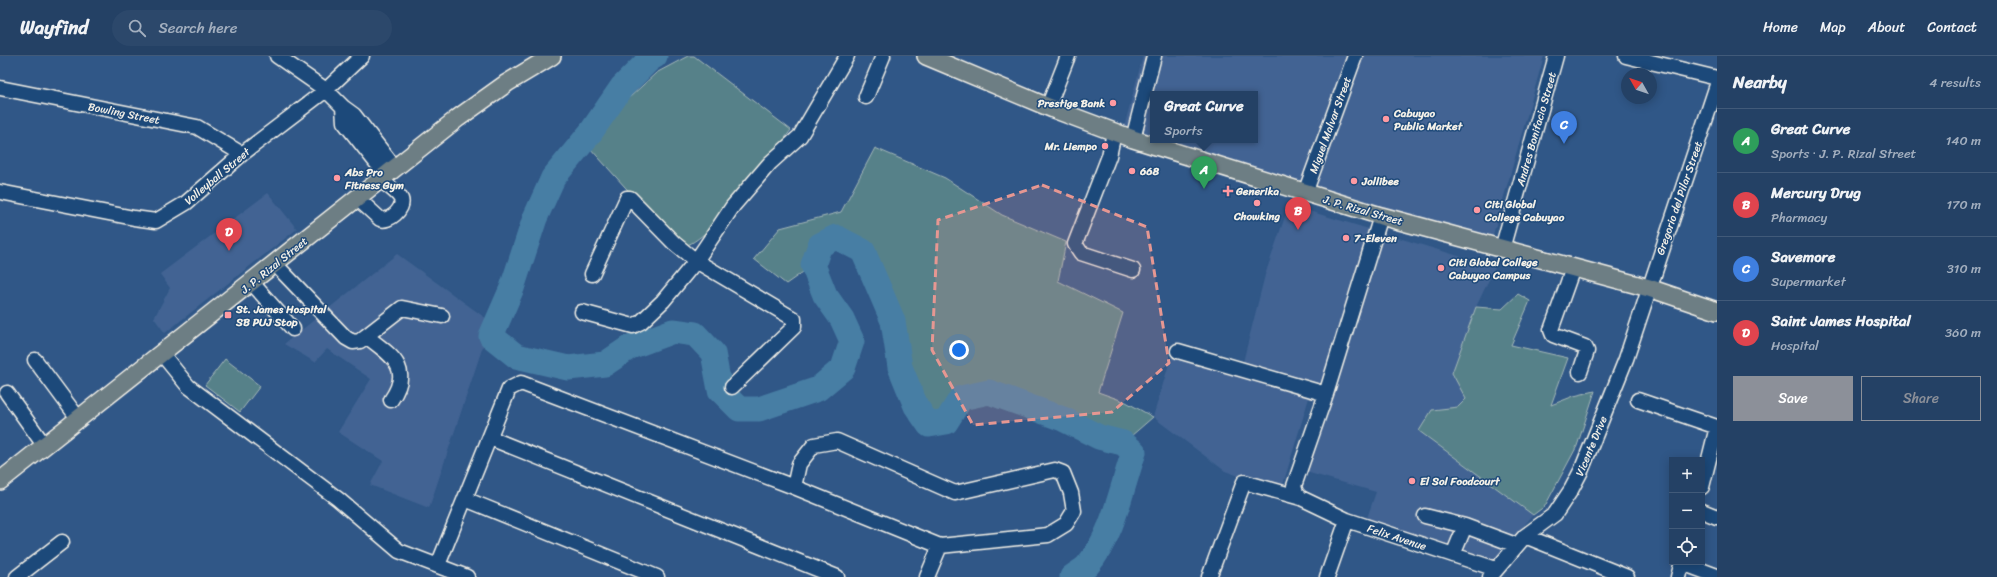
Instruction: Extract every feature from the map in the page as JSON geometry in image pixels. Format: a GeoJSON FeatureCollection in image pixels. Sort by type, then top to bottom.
{"type":"FeatureCollection","features":[{"type":"Feature","properties":{"kind":"main road","name":"J. P. Rizal Street"},"geometry":{"type":"LineString","coordinates":[[0,481],[78,418],[252,283],[387,174],[507,83],[552,56]]}},
{"type":"Feature","properties":{"kind":"main road","name":"J. P. Rizal Street"},"geometry":{"type":"LineString","coordinates":[[926,56],[1114,133],[1381,216],[1649,288],[1717,311]]}},
{"type":"Feature","properties":{"kind":"street"},"geometry":{"type":"LineString","coordinates":[[277,56],[326,90],[343,107],[354,115],[402,202],[400,208],[388,220],[380,219],[357,198]]}},
{"type":"Feature","properties":{"kind":"street","name":"Volleyball Street"},"geometry":{"type":"LineString","coordinates":[[0,192],[156,221],[186,203],[242,154],[326,90],[362,56]]}},
{"type":"Feature","properties":{"kind":"street"},"geometry":{"type":"LineString","coordinates":[[582,312],[633,326],[641,322],[663,302],[696,262],[734,206],[770,163],[800,136],[847,56]]}},
{"type":"Feature","properties":{"kind":"street"},"geometry":{"type":"LineString","coordinates":[[866,97],[883,56]]}},
{"type":"Feature","properties":{"kind":"street"},"geometry":{"type":"LineString","coordinates":[[1048,107],[1068,56]]}},
{"type":"Feature","properties":{"kind":"street"},"geometry":{"type":"LineString","coordinates":[[1133,139],[1154,56]]}},
{"type":"Feature","properties":{"kind":"street","name":"Miguel Malvar Street"},"geometry":{"type":"LineString","coordinates":[[1305,193],[1355,56]]}},
{"type":"Feature","properties":{"kind":"street","name":"Andres Bonifacio Street"},"geometry":{"type":"LineString","coordinates":[[1502,249],[1556,56]]}},
{"type":"Feature","properties":{"kind":"street"},"geometry":{"type":"LineString","coordinates":[[1626,56],[1717,78]]}},
{"type":"Feature","properties":{"kind":"street","name":"Gregorio del Pilar Street"},"geometry":{"type":"LineString","coordinates":[[1649,288],[1717,85]]}},
{"type":"Feature","properties":{"kind":"street","name":"Bowling Street"},"geometry":{"type":"LineString","coordinates":[[0,88],[197,127],[242,154]]}},
{"type":"Feature","properties":{"kind":"street"},"geometry":{"type":"LineString","coordinates":[[1114,133],[1109,156],[1075,244],[1081,253],[1133,270]]}},
{"type":"Feature","properties":{"kind":"street"},"geometry":{"type":"LineString","coordinates":[[592,274],[627,198],[630,198],[674,243],[696,262],[794,320],[794,327],[732,387]]}},
{"type":"Feature","properties":{"kind":"street"},"geometry":{"type":"LineString","coordinates":[[1301,498],[1296,493],[1294,486],[1326,394],[1381,216]]}},
{"type":"Feature","properties":{"kind":"street"},"geometry":{"type":"LineString","coordinates":[[275,264],[346,338],[353,342],[360,342],[402,308],[442,316]]}},
{"type":"Feature","properties":{"kind":"street"},"geometry":{"type":"LineString","coordinates":[[1573,268],[1551,330],[1552,335],[1585,347],[1587,351],[1580,372]]}},
{"type":"Feature","properties":{"kind":"street"},"geometry":{"type":"LineString","coordinates":[[252,283],[293,329]]}},
{"type":"Feature","properties":{"kind":"street","name":"Vicente Drive"},"geometry":{"type":"LineString","coordinates":[[1493,573],[1521,541],[1555,514],[1571,490],[1581,471],[1626,359],[1649,288]]}},
{"type":"Feature","properties":{"kind":"street"},"geometry":{"type":"LineString","coordinates":[[366,336],[391,356],[401,372],[401,381],[391,400]]}},
{"type":"Feature","properties":{"kind":"street"},"geometry":{"type":"LineString","coordinates":[[1178,352],[1326,394]]}},
{"type":"Feature","properties":{"kind":"street"},"geometry":{"type":"LineString","coordinates":[[162,354],[188,386],[338,499],[400,551],[467,577]]}},
{"type":"Feature","properties":{"kind":"street"},"geometry":{"type":"LineString","coordinates":[[35,360],[78,418]]}},
{"type":"Feature","properties":{"kind":"street"},"geometry":{"type":"LineString","coordinates":[[438,565],[509,389],[521,383],[940,546],[1048,535],[1066,524],[1074,511],[1071,493],[1063,473],[1055,470],[955,493],[837,441],[814,445],[798,464],[794,488]]}},
{"type":"Feature","properties":{"kind":"street"},"geometry":{"type":"LineString","coordinates":[[7,393],[44,445]]}},
{"type":"Feature","properties":{"kind":"street"},"geometry":{"type":"LineString","coordinates":[[1638,400],[1717,427],[1715,444],[1705,477]]}},
{"type":"Feature","properties":{"kind":"street"},"geometry":{"type":"LineString","coordinates":[[490,438],[837,577]]}},
{"type":"Feature","properties":{"kind":"street","name":"Felix Avenue"},"geometry":{"type":"LineString","coordinates":[[1209,577],[1244,482],[1301,498],[1347,520],[1453,555],[1493,573]]}},
{"type":"Feature","properties":{"kind":"street"},"geometry":{"type":"LineString","coordinates":[[465,499],[657,577]]}},
{"type":"Feature","properties":{"kind":"street"},"geometry":{"type":"LineString","coordinates":[[1705,512],[1717,517]]}},
{"type":"Feature","properties":{"kind":"street"},"geometry":{"type":"LineString","coordinates":[[1425,516],[1521,541],[1627,577]]}},
{"type":"Feature","properties":{"kind":"street"},"geometry":{"type":"LineString","coordinates":[[1327,577],[1347,520]]}},
{"type":"Feature","properties":{"kind":"street"},"geometry":{"type":"LineString","coordinates":[[1453,555],[1465,526]]}},
{"type":"Feature","properties":{"kind":"street"},"geometry":{"type":"LineString","coordinates":[[17,577],[62,542]]}},
{"type":"Feature","properties":{"kind":"street"},"geometry":{"type":"LineString","coordinates":[[927,577],[940,546]]}},
{"type":"Feature","properties":{"kind":"street"},"geometry":{"type":"LineString","coordinates":[[1678,577],[1681,565]]}},
{"type":"Feature","properties":{"kind":"street"},"geometry":{"type":"LineString","coordinates":[[1690,565],[1717,576]]}},
{"type":"Feature","properties":{"kind":"highlighted area"},"geometry":{"type":"Polygon","coordinates":[[[1042,185],[1147,227],[1169,363],[1112,412],[973,425],[932,350],[938,220],[1042,185]]]}},
{"type":"Feature","properties":{"kind":"shaded area"},"geometry":{"type":"Polygon","coordinates":[[[1143,56],[1544,56],[1489,249],[1122,135],[1143,56]]]}},
{"type":"Feature","properties":{"kind":"shaded area"},"geometry":{"type":"Polygon","coordinates":[[[268,193],[297,229],[165,333],[154,318],[170,288],[160,274],[268,193]]]}},
{"type":"Feature","properties":{"kind":"shaded area"},"geometry":{"type":"Polygon","coordinates":[[[1289,205],[1495,267],[1476,307],[1466,398],[1458,407],[1432,410],[1419,431],[1533,515],[1491,564],[1366,521],[1376,492],[1299,470],[1324,395],[1311,391],[1281,491],[1225,471],[1153,417],[1173,351],[1241,370],[1265,275],[1289,205]]]}},
{"type":"Feature","properties":{"kind":"shaded area"},"geometry":{"type":"Polygon","coordinates":[[[397,254],[491,322],[429,508],[370,485],[383,461],[338,432],[371,379],[327,349],[315,362],[284,344],[397,254]]]}},
{"type":"Feature","properties":{"kind":"green space"},"geometry":{"type":"Polygon","coordinates":[[[688,56],[694,56],[791,130],[755,178],[722,217],[706,233],[691,243],[679,247],[589,147],[616,110],[656,73],[688,56]]]}},
{"type":"Feature","properties":{"kind":"green space"},"geometry":{"type":"Polygon","coordinates":[[[875,148],[945,178],[1002,215],[1066,242],[1058,281],[1123,313],[1098,392],[1126,402],[1153,417],[1123,443],[1099,437],[1063,419],[989,392],[961,398],[946,422],[929,425],[916,406],[900,368],[893,321],[863,251],[836,237],[820,245],[813,265],[786,284],[754,259],[780,228],[841,212],[875,148]]]}},
{"type":"Feature","properties":{"kind":"green space"},"geometry":{"type":"Polygon","coordinates":[[[1518,294],[1530,301],[1511,345],[1568,358],[1551,405],[1574,396],[1595,391],[1577,446],[1545,506],[1533,515],[1419,431],[1432,410],[1458,407],[1466,399],[1452,373],[1476,307],[1502,309],[1518,294]]]}},
{"type":"Feature","properties":{"kind":"green space"},"geometry":{"type":"Polygon","coordinates":[[[225,359],[260,386],[240,412],[205,385],[225,359]]]}},
{"type":"Feature","properties":{"kind":"waterway"},"geometry":{"type":"LineString","coordinates":[[655,56],[650,59],[622,87],[591,132],[553,178],[535,218],[512,288],[491,336],[516,356],[568,368],[605,364],[630,347],[673,331],[695,334],[713,353],[720,390],[739,409],[759,409],[818,389],[843,368],[852,341],[842,319],[825,295],[813,265],[820,245],[836,237],[863,251],[893,321],[900,367],[916,406],[929,425],[946,422],[961,398],[989,392],[1063,419],[1099,437],[1123,443],[1134,452],[1116,511],[1104,540],[1087,566],[1072,577]]}},
{"type":"Feature","properties":{"kind":"place","name":"Prestige Bank"},"geometry":{"type":"Point","coordinates":[1113,103]}},
{"type":"Feature","properties":{"kind":"place","name":"Cabuyao Public Market"},"geometry":{"type":"Point","coordinates":[1386,119]}},
{"type":"Feature","properties":{"kind":"place","name":"Savemore"},"geometry":{"type":"Point","coordinates":[1564,144]}},
{"type":"Feature","properties":{"kind":"place","name":"Mr. Liempo"},"geometry":{"type":"Point","coordinates":[1105,146]}},
{"type":"Feature","properties":{"kind":"place","name":"668"},"geometry":{"type":"Point","coordinates":[1132,171]}},
{"type":"Feature","properties":{"kind":"place","name":"Abs Pro Fitness Gym"},"geometry":{"type":"Point","coordinates":[337,178]}},
{"type":"Feature","properties":{"kind":"place","name":"Jollibee"},"geometry":{"type":"Point","coordinates":[1354,181]}},
{"type":"Feature","properties":{"kind":"place","name":"Great Curve"},"geometry":{"type":"Point","coordinates":[1204,189]}},
{"type":"Feature","properties":{"kind":"place","name":"Generika"},"geometry":{"type":"Point","coordinates":[1228,191]}},
{"type":"Feature","properties":{"kind":"place","name":"Chowking"},"geometry":{"type":"Point","coordinates":[1257,203]}},
{"type":"Feature","properties":{"kind":"place","name":"Citi Global College Cabuyao"},"geometry":{"type":"Point","coordinates":[1477,210]}},
{"type":"Feature","properties":{"kind":"place","name":"Mercury Drug"},"geometry":{"type":"Point","coordinates":[1298,230]}},
{"type":"Feature","properties":{"kind":"place","name":"7-Eleven"},"geometry":{"type":"Point","coordinates":[1346,238]}},
{"type":"Feature","properties":{"kind":"place","name":"Saint James Hospital"},"geometry":{"type":"Point","coordinates":[229,251]}},
{"type":"Feature","properties":{"kind":"place","name":"Citi Global College Cabuyao Campus"},"geometry":{"type":"Point","coordinates":[1441,268]}},
{"type":"Feature","properties":{"kind":"place","name":"St. James Hospital SB PUJ Stop"},"geometry":{"type":"Point","coordinates":[228,315]}},
{"type":"Feature","properties":{"kind":"place","name":"El Sol Foodcourt"},"geometry":{"type":"Point","coordinates":[1412,481]}}]}
